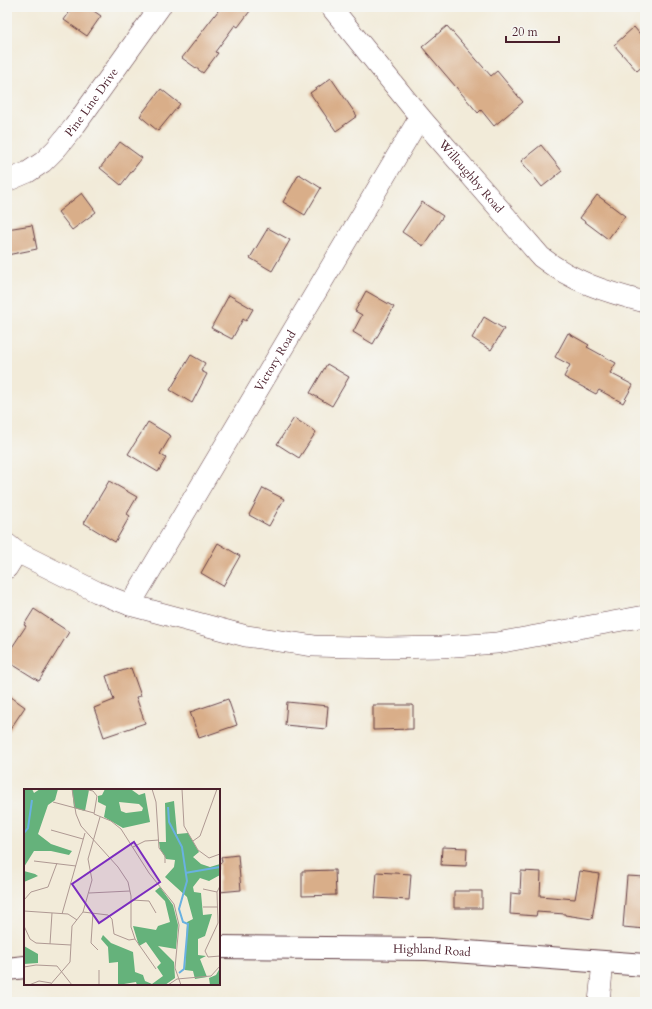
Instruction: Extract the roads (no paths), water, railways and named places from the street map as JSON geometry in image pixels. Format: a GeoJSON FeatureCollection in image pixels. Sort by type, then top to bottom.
{"type":"FeatureCollection","features":[{"type":"Feature","properties":{"kind":"street","name":"Pine Line Drive"},"geometry":{"type":"LineString","coordinates":[[7,181],[38,165],[56,149],[74,127],[160,7]]}},
{"type":"Feature","properties":{"kind":"street","name":"Willoughby Road"},"geometry":{"type":"LineString","coordinates":[[331,7],[420,117],[541,257],[574,279],[618,295],[645,302]]}},
{"type":"Feature","properties":{"kind":"street","name":"Victory Road"},"geometry":{"type":"LineString","coordinates":[[130,605],[420,117]]}},
{"type":"Feature","properties":{"kind":"street"},"geometry":{"type":"LineString","coordinates":[[10,555],[130,605],[246,636],[314,646],[387,648],[441,647],[497,643],[645,616]]}},
{"type":"Feature","properties":{"kind":"street","name":"Highland Road"},"geometry":{"type":"LineString","coordinates":[[220,947],[427,949],[645,965]]}},
{"type":"Feature","properties":{"kind":"street"},"geometry":{"type":"LineString","coordinates":[[599,1002],[603,962]]}},
{"type":"Feature","properties":{"kind":"street"},"geometry":{"type":"LineString","coordinates":[[7,969],[24,967]]}}]}
